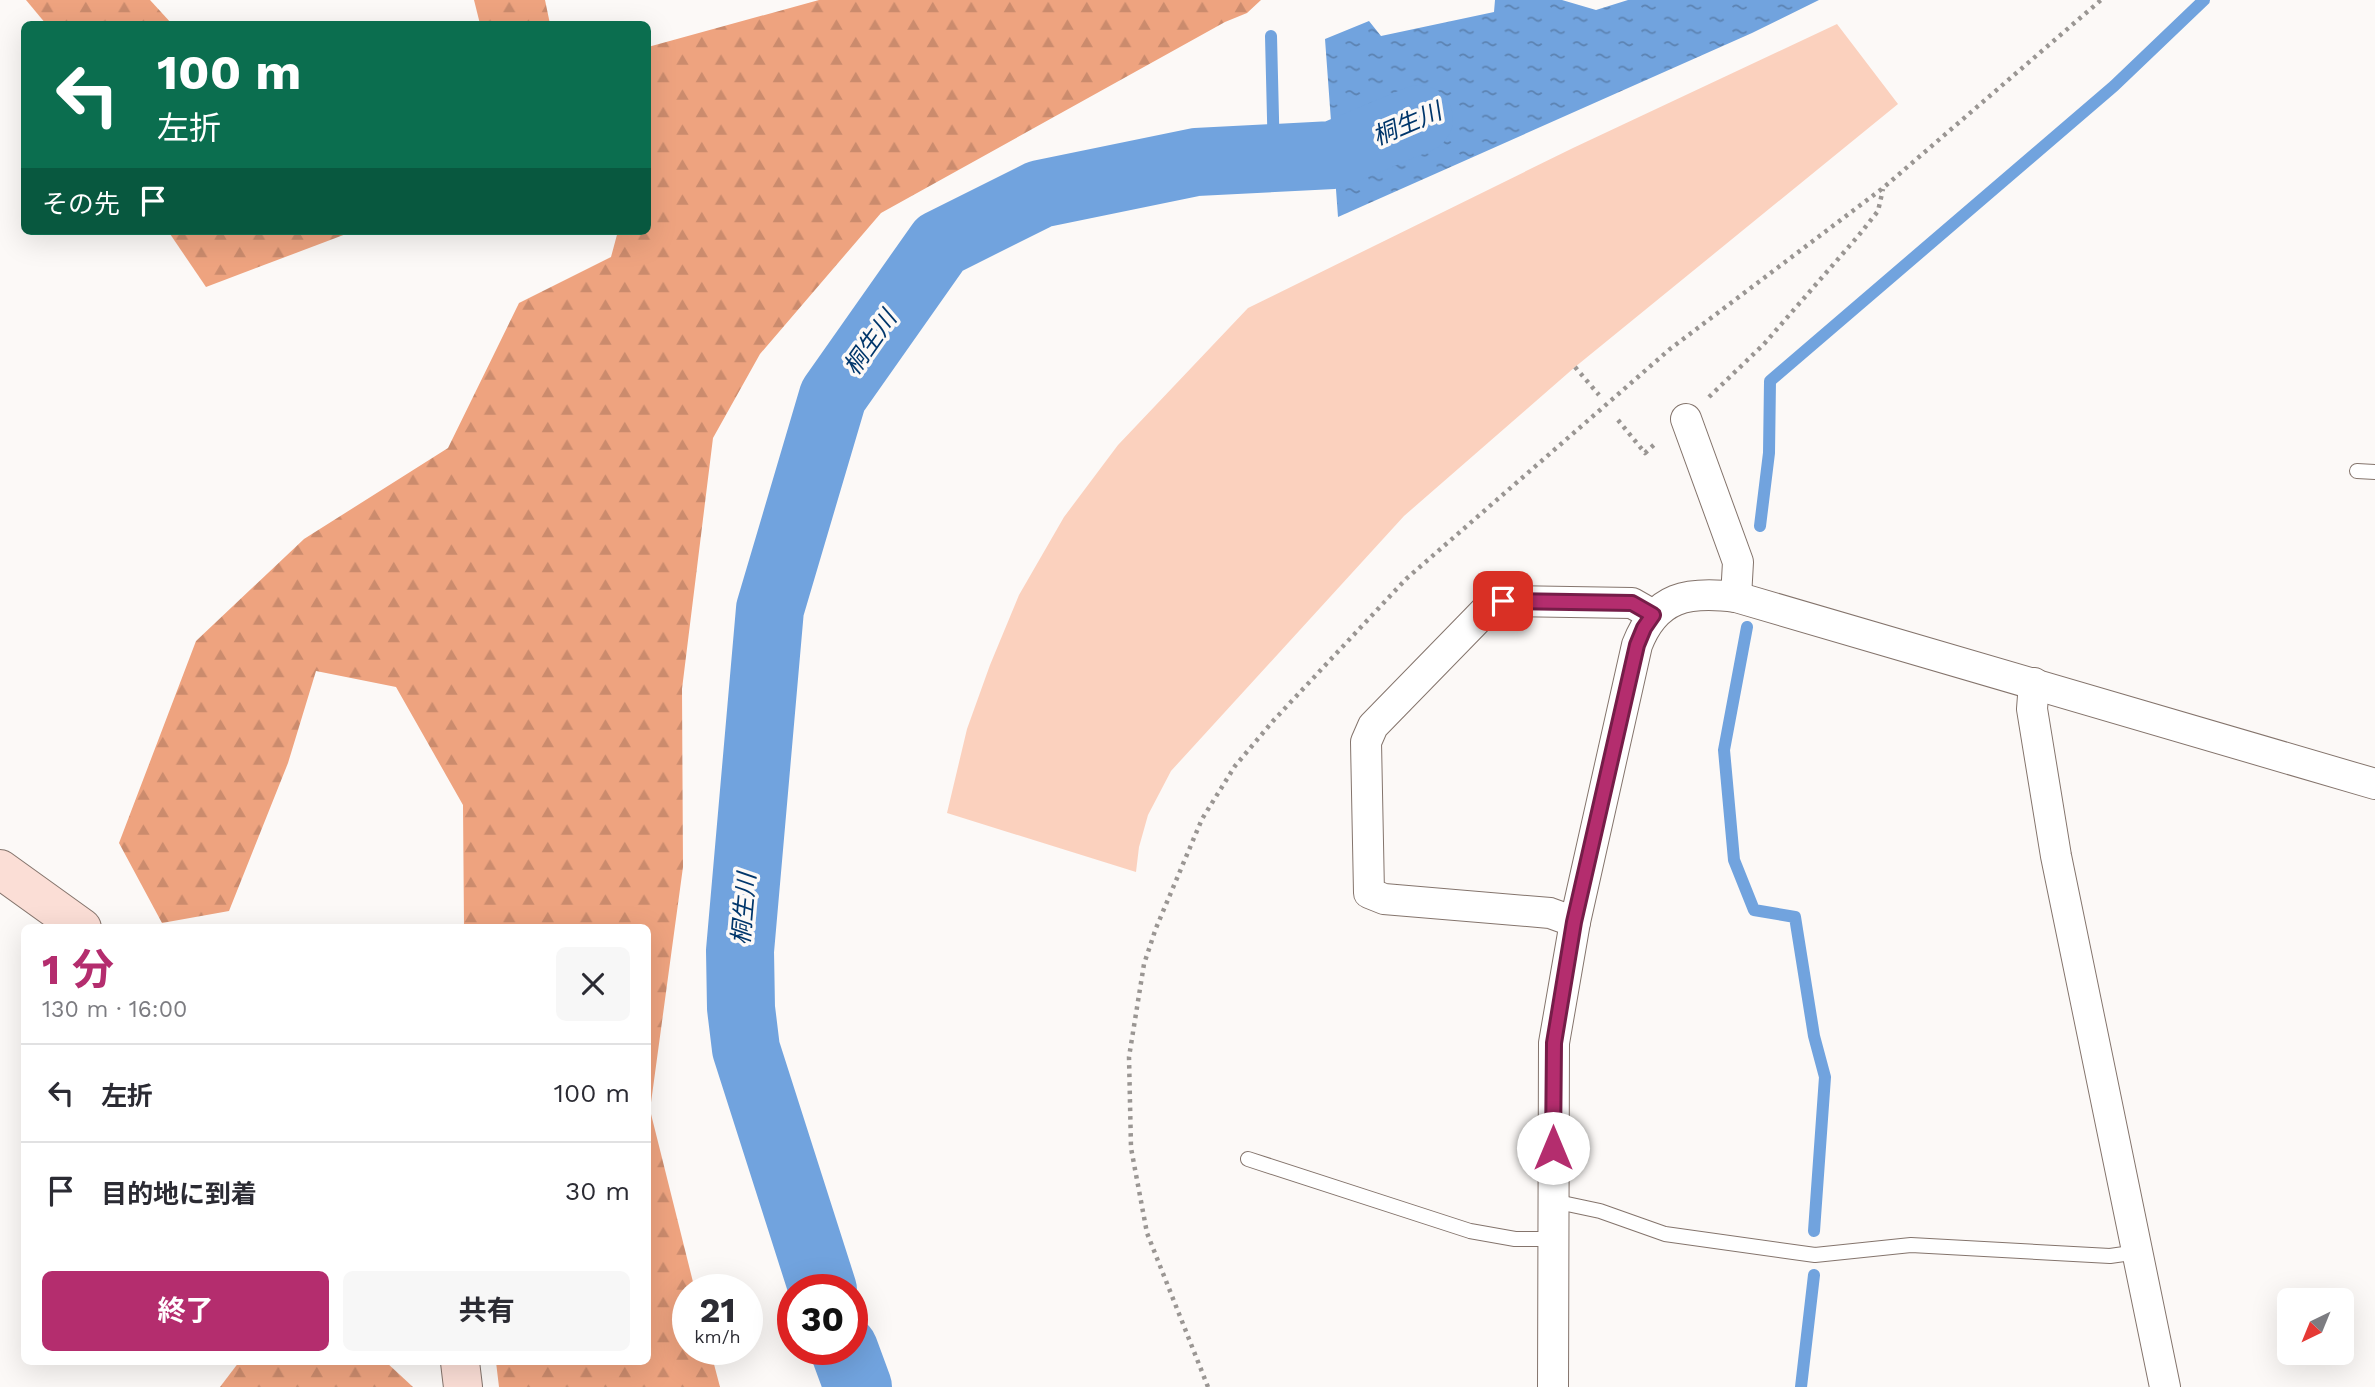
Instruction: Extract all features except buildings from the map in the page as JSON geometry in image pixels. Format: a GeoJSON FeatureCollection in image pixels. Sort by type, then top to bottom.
{"type":"FeatureCollection","features":[{"type":"Feature","properties":{"kind":"main road"},"geometry":{"type":"LineString","coordinates":[[0,869],[76,924]]}},
{"type":"Feature","properties":{"kind":"main road"},"geometry":{"type":"LineString","coordinates":[[460,1365],[464,1387]]}},
{"type":"Feature","properties":{"kind":"street"},"geometry":{"type":"LineString","coordinates":[[1686,419],[1738,562],[1736,597]]}},
{"type":"Feature","properties":{"kind":"street"},"geometry":{"type":"LineString","coordinates":[[1553,1387],[1554,1043],[1574,922],[1637,645],[1653,615],[1666,605],[1701,594],[1736,597],[2375,784]]}},
{"type":"Feature","properties":{"kind":"street"},"geometry":{"type":"LineString","coordinates":[[1574,922],[1550,913],[1384,899],[1369,893],[1366,742],[1373,726],[1488,608],[1503,601],[1632,603],[1653,615]]}},
{"type":"Feature","properties":{"kind":"street"},"geometry":{"type":"LineString","coordinates":[[2034,683],[2032,709],[2056,856],[2165,1387]]}},
{"type":"Feature","properties":{"kind":"lane"},"geometry":{"type":"LineString","coordinates":[[2357,471],[2375,472]]}},
{"type":"Feature","properties":{"kind":"lane"},"geometry":{"type":"LineString","coordinates":[[1248,1159],[1470,1231],[1515,1240],[1554,1239]]}},
{"type":"Feature","properties":{"kind":"lane"},"geometry":{"type":"LineString","coordinates":[[1553,1201],[1600,1211],[1665,1234],[1815,1255],[1911,1245],[2110,1256],[2138,1252]]}},
{"type":"Feature","properties":{"kind":"path"},"geometry":{"type":"LineString","coordinates":[[1618,420],[1645,453],[1686,419],[1764,344],[1859,235],[1878,211],[1883,188]]}},
{"type":"Feature","properties":{"kind":"path"},"geometry":{"type":"LineString","coordinates":[[1575,367],[1599,395]]}},
{"type":"Feature","properties":{"kind":"green space"},"geometry":{"type":"Polygon","coordinates":[[[26,0],[150,0],[169,21],[44,21],[26,0]]]}},
{"type":"Feature","properties":{"kind":"green space"},"geometry":{"type":"Polygon","coordinates":[[[474,0],[545,0],[549,21],[479,21],[474,0]]]}},
{"type":"Feature","properties":{"kind":"green space"},"geometry":{"type":"Polygon","coordinates":[[[819,0],[1261,0],[1247,13],[1225,22],[881,213],[760,354],[713,438],[682,689],[683,867],[651,1103],[651,924],[464,924],[463,805],[396,687],[316,671],[288,763],[229,911],[162,923],[119,843],[196,641],[304,539],[448,448],[519,303],[611,257],[617,235],[651,235],[651,46],[819,0]]]}},
{"type":"Feature","properties":{"kind":"green space"},"geometry":{"type":"Polygon","coordinates":[[[171,235],[343,235],[206,287],[171,235]]]}},
{"type":"Feature","properties":{"kind":"green space"},"geometry":{"type":"Polygon","coordinates":[[[651,1114],[691,1274],[672,1274],[672,1365],[714,1365],[720,1387],[499,1387],[496,1365],[651,1365],[651,1114]]]}},
{"type":"Feature","properties":{"kind":"green space"},"geometry":{"type":"Polygon","coordinates":[[[237,1365],[389,1365],[413,1387],[220,1387],[237,1365]]]}},
{"type":"Feature","properties":{"kind":"shaded area"},"geometry":{"type":"Polygon","coordinates":[[[1837,24],[1898,104],[1575,367],[1404,516],[1171,771],[1148,815],[1139,847],[1136,872],[947,813],[967,729],[990,665],[1019,595],[1064,517],[1118,445],[1248,308],[1573,148],[1837,24]]]}},
{"type":"Feature","properties":{"kind":"water"},"geometry":{"type":"Polygon","coordinates":[[[1495,0],[1562,0],[1596,10],[1628,0],[1819,0],[1752,33],[1338,217],[1325,39],[1369,21],[1381,36],[1494,12],[1495,0]]]}},
{"type":"Feature","properties":{"kind":"waterway"},"geometry":{"type":"LineString","coordinates":[[1760,526],[1769,453],[1770,381],[2114,86],[2204,0]]}},
{"type":"Feature","properties":{"kind":"waterway"},"geometry":{"type":"LineString","coordinates":[[1271,36],[1274,159]]}},
{"type":"Feature","properties":{"kind":"waterway","name":"桐生川"},"geometry":{"type":"LineString","coordinates":[[818,1274],[746,1049],[741,1008],[740,951],[770,609],[833,396],[940,244],[1040,194],[1196,162],[1333,155],[1419,119]]}},
{"type":"Feature","properties":{"kind":"waterway"},"geometry":{"type":"LineString","coordinates":[[1747,627],[1724,750],[1734,860],[1754,910],[1795,917],[1814,1036],[1825,1077],[1814,1231]]}},
{"type":"Feature","properties":{"kind":"waterway"},"geometry":{"type":"LineString","coordinates":[[1801,1387],[1814,1275]]}},
{"type":"Feature","properties":{"kind":"waterway","name":"桐生川"},"geometry":{"type":"LineString","coordinates":[[850,1365],[858,1387]]}},
{"type":"Feature","properties":{"kind":"route"},"geometry":{"type":"LineString","coordinates":[[1503,601],[1632,603],[1653,615],[1637,645],[1574,922],[1554,1043],[1553,1148]]}}]}
